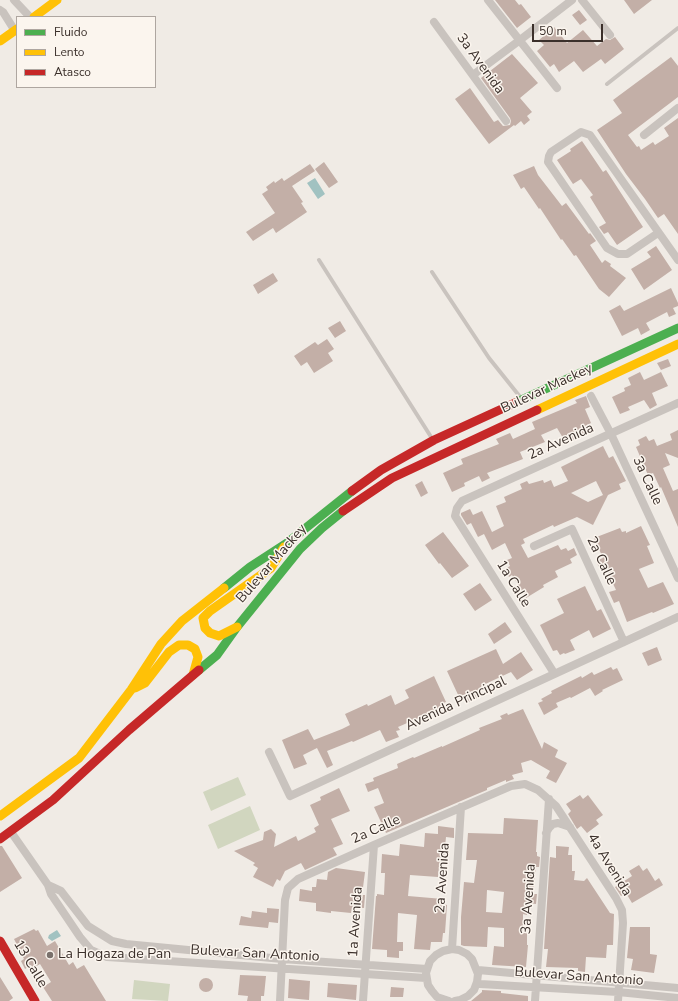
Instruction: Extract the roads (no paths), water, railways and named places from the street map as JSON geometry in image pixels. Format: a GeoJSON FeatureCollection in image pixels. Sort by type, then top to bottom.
{"type":"FeatureCollection","features":[{"type":"Feature","properties":{"kind":"main road"},"geometry":{"type":"LineString","coordinates":[[35,16],[57,0]]}},
{"type":"Feature","properties":{"kind":"main road"},"geometry":{"type":"LineString","coordinates":[[0,41],[16,30]]}},
{"type":"Feature","properties":{"kind":"main road","name":"Bulevar Mackey"},"geometry":{"type":"LineString","coordinates":[[3,814],[79,758],[131,690],[161,644],[182,621],[250,567],[287,543],[347,494],[381,470],[434,440],[678,328]]}},
{"type":"Feature","properties":{"kind":"main road","name":"Bulevar Mackey"},"geometry":{"type":"LineString","coordinates":[[0,839],[53,800],[129,730],[217,655],[237,627],[300,549],[322,528],[339,515],[392,478],[678,344]]}},
{"type":"Feature","properties":{"kind":"main road"},"geometry":{"type":"LineString","coordinates":[[237,627],[219,636],[210,633],[205,628],[203,618],[210,611],[271,568],[287,543]]}},
{"type":"Feature","properties":{"kind":"main road"},"geometry":{"type":"LineString","coordinates":[[131,690],[146,683],[169,652],[179,646],[188,645],[195,649],[198,657],[193,675]]}},
{"type":"Feature","properties":{"kind":"main road"},"geometry":{"type":"LineString","coordinates":[[0,802],[3,814]]}},
{"type":"Feature","properties":{"kind":"main road","name":"13 Calle"},"geometry":{"type":"LineString","coordinates":[[0,941],[35,1001]]}},
{"type":"Feature","properties":{"kind":"street"},"geometry":{"type":"LineString","coordinates":[[14,0],[29,16]]}},
{"type":"Feature","properties":{"kind":"street"},"geometry":{"type":"LineString","coordinates":[[488,0],[557,88]]}},
{"type":"Feature","properties":{"kind":"street"},"geometry":{"type":"LineString","coordinates":[[472,75],[572,0]]}},
{"type":"Feature","properties":{"kind":"street"},"geometry":{"type":"LineString","coordinates":[[582,0],[610,35]]}},
{"type":"Feature","properties":{"kind":"street"},"geometry":{"type":"LineString","coordinates":[[0,10],[16,30]]}},
{"type":"Feature","properties":{"kind":"street","name":"3a Avenida"},"geometry":{"type":"LineString","coordinates":[[434,22],[506,121]]}},
{"type":"Feature","properties":{"kind":"street"},"geometry":{"type":"LineString","coordinates":[[644,135],[678,108]]}},
{"type":"Feature","properties":{"kind":"street"},"geometry":{"type":"LineString","coordinates":[[658,233],[627,254],[618,254],[607,248],[548,162],[551,152],[581,132],[590,134],[678,260]]}},
{"type":"Feature","properties":{"kind":"street","name":"3a Calle"},"geometry":{"type":"LineString","coordinates":[[591,396],[611,434],[678,578]]}},
{"type":"Feature","properties":{"kind":"street","name":"2a Avenida"},"geometry":{"type":"LineString","coordinates":[[457,508],[462,501],[678,402]]}},
{"type":"Feature","properties":{"kind":"street","name":"1a Calle"},"geometry":{"type":"LineString","coordinates":[[457,508],[455,516],[554,673]]}},
{"type":"Feature","properties":{"kind":"street","name":"2a Calle"},"geometry":{"type":"LineString","coordinates":[[534,546],[572,529],[624,642]]}},
{"type":"Feature","properties":{"kind":"street","name":"Avenida Principal"},"geometry":{"type":"LineString","coordinates":[[269,752],[290,796],[678,617]]}},
{"type":"Feature","properties":{"kind":"street","name":"2a Calle"},"geometry":{"type":"LineString","coordinates":[[282,968],[285,900],[288,888],[298,879],[512,786],[525,784],[538,790],[549,799]]}},
{"type":"Feature","properties":{"kind":"street","name":"3a Avenida"},"geometry":{"type":"LineString","coordinates":[[535,1001],[549,799]]}},
{"type":"Feature","properties":{"kind":"street","name":"4a Avenida"},"geometry":{"type":"LineString","coordinates":[[549,799],[556,806],[570,827],[616,898],[622,910],[623,923],[618,1001]]}},
{"type":"Feature","properties":{"kind":"street","name":"2a Avenida"},"geometry":{"type":"LineString","coordinates":[[452,949],[461,807]]}},
{"type":"Feature","properties":{"kind":"street"},"geometry":{"type":"LineString","coordinates":[[546,834],[553,824],[558,823],[570,827]]}},
{"type":"Feature","properties":{"kind":"street","name":"Bulevar San Antonio"},"geometry":{"type":"LineString","coordinates":[[11,832],[48,885],[51,894],[80,937],[91,950],[107,957],[282,968],[427,969]]}},
{"type":"Feature","properties":{"kind":"street","name":"1a Avenida"},"geometry":{"type":"LineString","coordinates":[[363,1001],[374,845]]}},
{"type":"Feature","properties":{"kind":"street","name":"Bulevar San Antonio"},"geometry":{"type":"LineString","coordinates":[[48,885],[61,891],[88,926],[112,941],[126,944],[282,959],[426,978]]}},
{"type":"Feature","properties":{"kind":"street"},"geometry":{"type":"LineString","coordinates":[[449,1001],[437,997],[432,992],[426,978],[430,961],[443,951],[452,949],[459,950],[466,954],[472,959],[478,970],[478,982],[474,990],[468,996],[455,1001]]}},
{"type":"Feature","properties":{"kind":"street"},"geometry":{"type":"LineString","coordinates":[[280,1001],[282,968]]}},
{"type":"Feature","properties":{"kind":"street","name":"Bulevar San Antonio"},"geometry":{"type":"LineString","coordinates":[[478,970],[678,988]]}},
{"type":"Feature","properties":{"kind":"street","name":"Bulevar San Antonio"},"geometry":{"type":"LineString","coordinates":[[478,982],[480,984],[536,986],[678,998]]}},
{"type":"Feature","properties":{"kind":"lane"},"geometry":{"type":"LineString","coordinates":[[607,84],[678,28]]}},
{"type":"Feature","properties":{"kind":"lane"},"geometry":{"type":"LineString","coordinates":[[319,260],[434,440]]}},
{"type":"Feature","properties":{"kind":"lane"},"geometry":{"type":"LineString","coordinates":[[432,272],[489,358],[523,400]]}},
{"type":"Feature","properties":{"kind":"water"},"geometry":{"type":"Polygon","coordinates":[[[315,178],[325,194],[318,199],[307,183],[315,178]]]}},
{"type":"Feature","properties":{"kind":"water"},"geometry":{"type":"Polygon","coordinates":[[[57,930],[61,936],[52,941],[48,938],[49,935],[57,930]]]}},
{"type":"Feature","properties":{"kind":"place","name":"La Hogaza de Pan"},"geometry":{"type":"Point","coordinates":[50,955]}}]}
